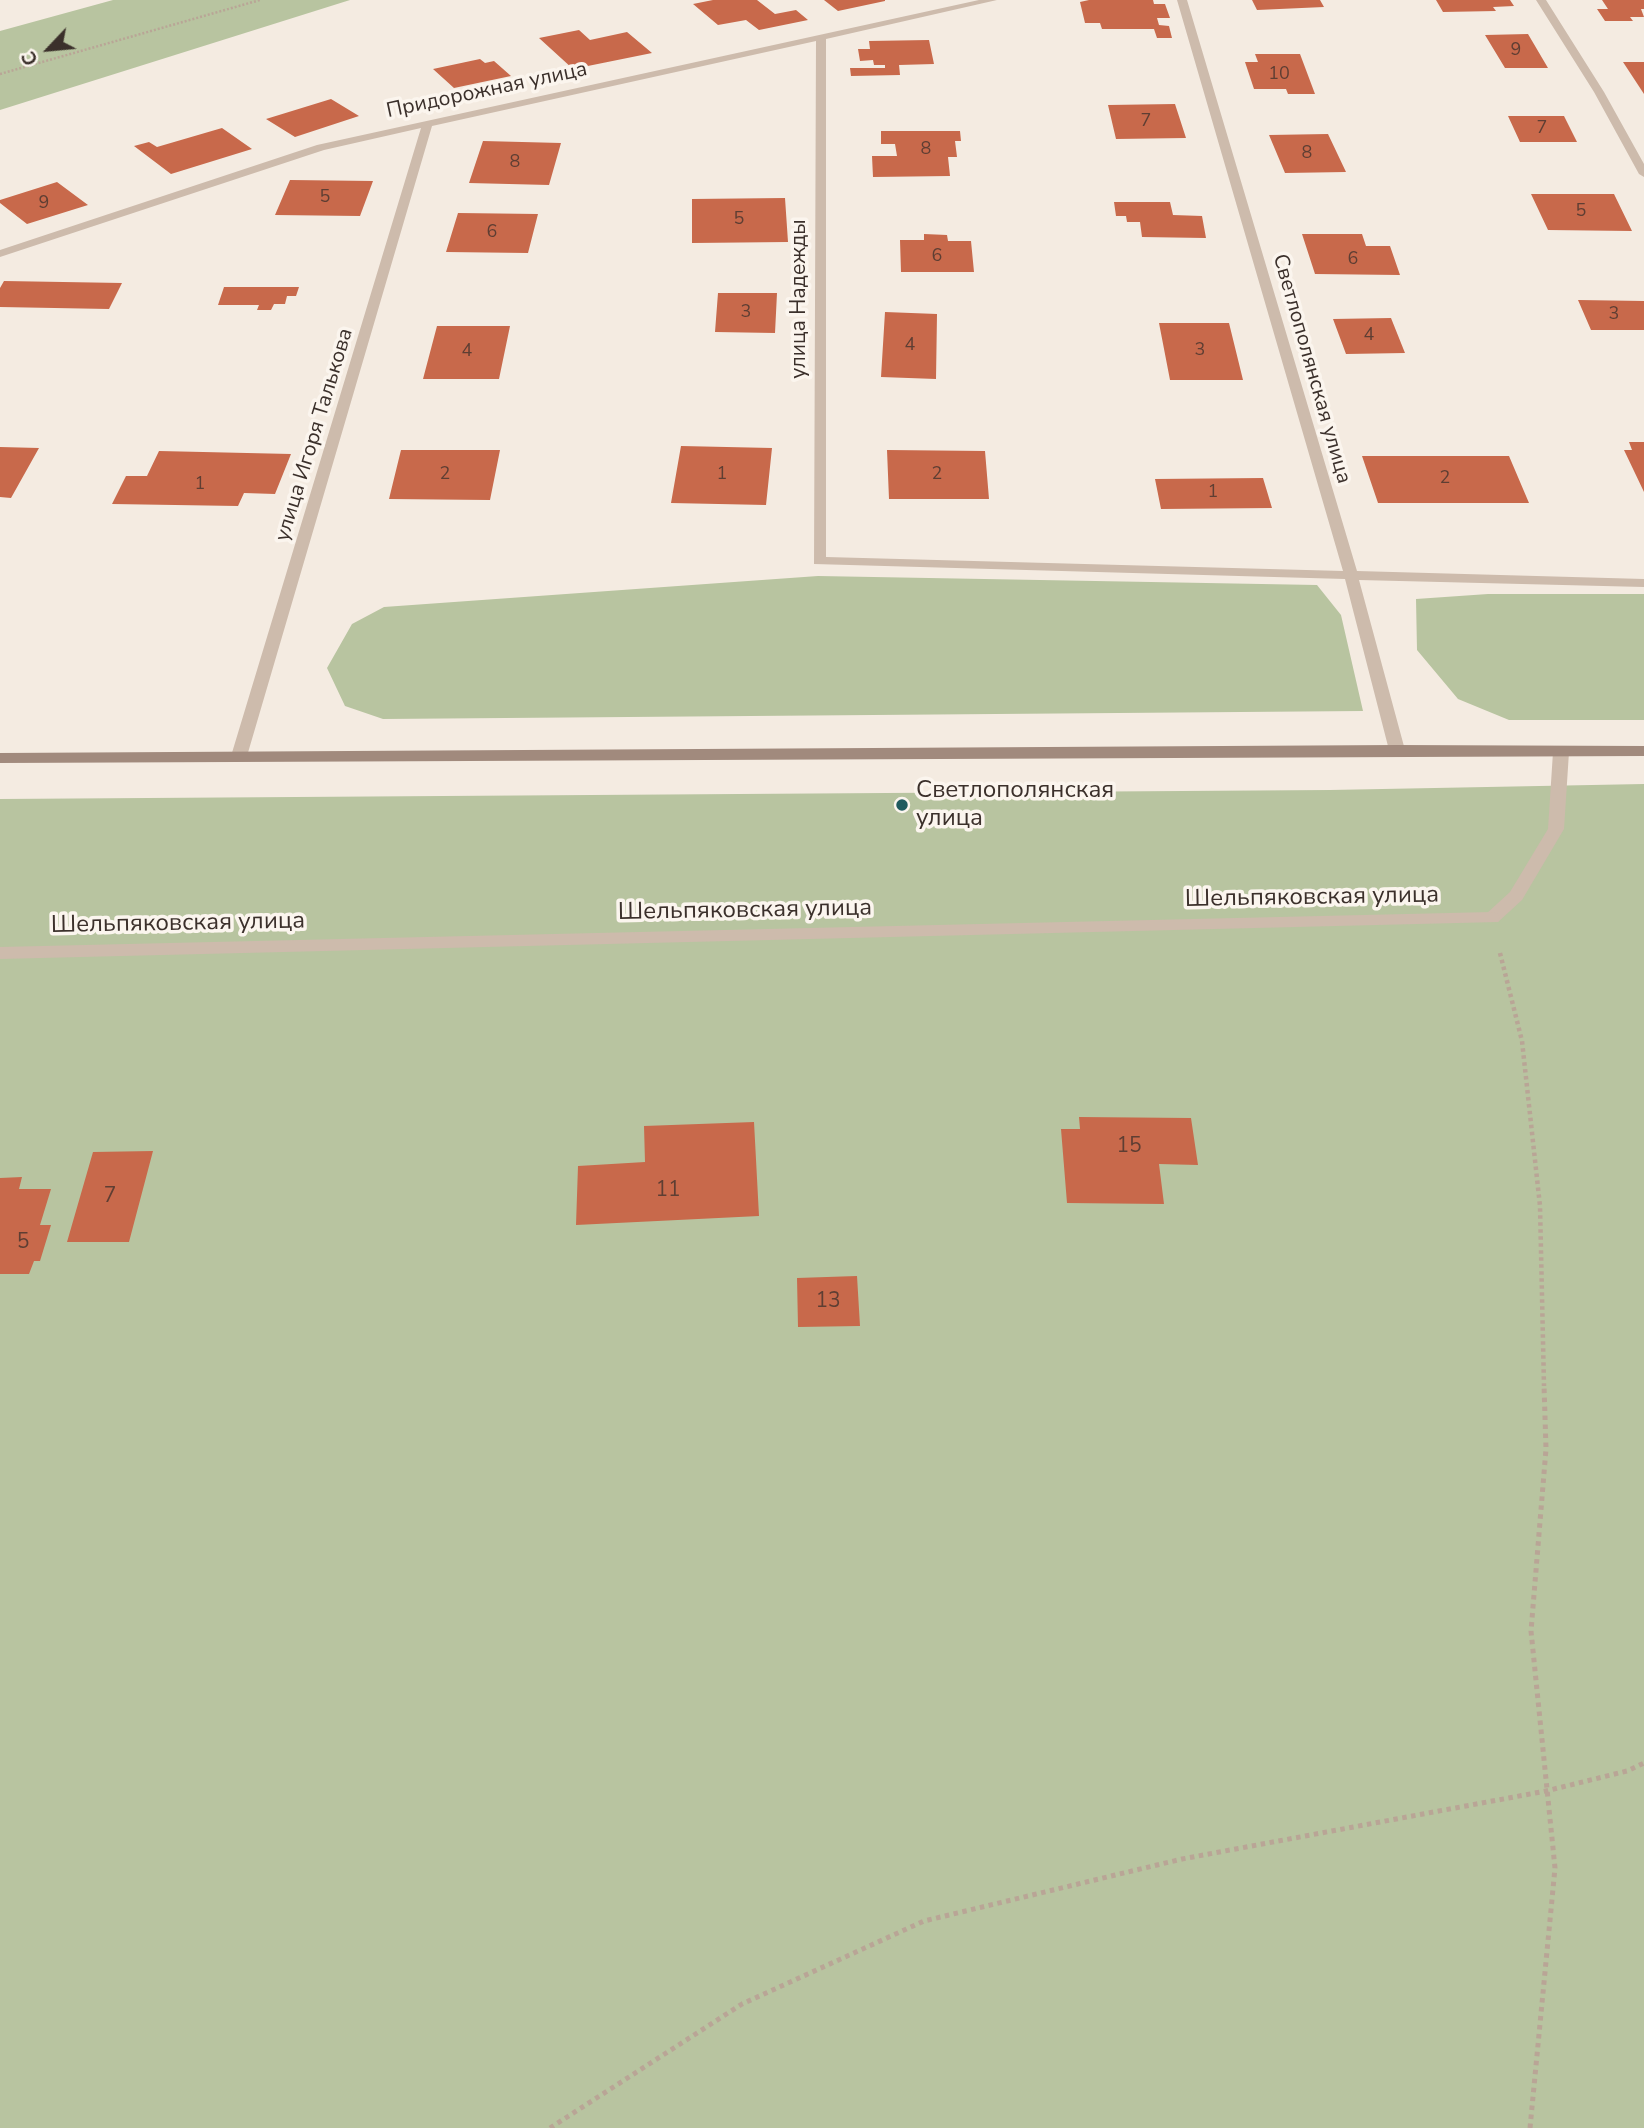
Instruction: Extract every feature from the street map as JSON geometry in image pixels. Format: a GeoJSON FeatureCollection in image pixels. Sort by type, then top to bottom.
{"type":"FeatureCollection","features":[{"type":"Feature","properties":{"kind":"street","name":"Придорожная улица"},"geometry":{"type":"LineString","coordinates":[[0,254],[321,147],[992,0]]}},
{"type":"Feature","properties":{"kind":"street","name":"Светлополянская улица"},"geometry":{"type":"LineString","coordinates":[[1182,0],[1352,575],[1397,750]]}},
{"type":"Feature","properties":{"kind":"street"},"geometry":{"type":"LineString","coordinates":[[1541,0],[1599,92],[1644,174]]}},
{"type":"Feature","properties":{"kind":"street","name":"улица Надежды"},"geometry":{"type":"LineString","coordinates":[[821,36],[819,561],[1352,575]]}},
{"type":"Feature","properties":{"kind":"street","name":"улица Игоря Талькова"},"geometry":{"type":"LineString","coordinates":[[239,757],[427,125]]}},
{"type":"Feature","properties":{"kind":"street"},"geometry":{"type":"LineString","coordinates":[[1352,575],[1644,583]]}},
{"type":"Feature","properties":{"kind":"street"},"geometry":{"type":"LineString","coordinates":[[1492,918],[1516,896],[1556,830],[1561,751]]}},
{"type":"Feature","properties":{"kind":"street"},"geometry":{"type":"LineString","coordinates":[[0,758],[1644,751]]}},
{"type":"Feature","properties":{"kind":"street","name":"Шельпяковская улица"},"geometry":{"type":"LineString","coordinates":[[0,953],[1492,918]]}},
{"type":"Feature","properties":{"kind":"path"},"geometry":{"type":"LineString","coordinates":[[0,74],[260,0]]}},
{"type":"Feature","properties":{"kind":"path"},"geometry":{"type":"LineString","coordinates":[[1492,918],[1522,1041],[1540,1206],[1546,1449],[1531,1631],[1555,1868],[1530,2128]]}},
{"type":"Feature","properties":{"kind":"path"},"geometry":{"type":"LineString","coordinates":[[550,2128],[741,2004],[924,1921],[1182,1859],[1546,1791],[1627,1771],[1644,1763]]}},
{"type":"Feature","properties":{"kind":"green space"},"geometry":{"type":"Polygon","coordinates":[[[113,0],[350,0],[0,110],[0,31],[113,0]]]}},
{"type":"Feature","properties":{"kind":"green space"},"geometry":{"type":"Polygon","coordinates":[[[818,576],[1317,585],[1341,615],[1363,711],[383,719],[345,706],[327,668],[352,624],[384,607],[818,576]]]}},
{"type":"Feature","properties":{"kind":"green space"},"geometry":{"type":"Polygon","coordinates":[[[1488,594],[1644,594],[1644,720],[1509,720],[1458,699],[1417,650],[1416,599],[1488,594]]]}},
{"type":"Feature","properties":{"kind":"green space"},"geometry":{"type":"Polygon","coordinates":[[[1644,784],[1644,2128],[0,2128],[0,799],[1330,790],[1644,784]]]}},
{"type":"Feature","properties":{"kind":"building"},"geometry":{"type":"Polygon","coordinates":[[[713,0],[757,0],[775,14],[796,10],[808,20],[759,30],[746,20],[718,25],[693,4],[713,0]]]}},
{"type":"Feature","properties":{"kind":"building"},"geometry":{"type":"Polygon","coordinates":[[[824,0],[885,0],[885,1],[838,11],[824,0]]]}},
{"type":"Feature","properties":{"kind":"building"},"geometry":{"type":"Polygon","coordinates":[[[1153,0],[1154,4],[1165,4],[1170,18],[1157,18],[1159,25],[1169,26],[1172,38],[1157,38],[1154,29],[1102,29],[1100,23],[1085,23],[1080,2],[1153,0]]]}},
{"type":"Feature","properties":{"kind":"building"},"geometry":{"type":"Polygon","coordinates":[[[1252,0],[1320,0],[1324,7],[1257,10],[1252,0]]]}},
{"type":"Feature","properties":{"kind":"building"},"geometry":{"type":"Polygon","coordinates":[[[1436,0],[1510,0],[1514,6],[1493,7],[1496,11],[1443,12],[1436,0]]]}},
{"type":"Feature","properties":{"kind":"building"},"geometry":{"type":"Polygon","coordinates":[[[1602,0],[1644,0],[1644,9],[1641,9],[1644,17],[1630,17],[1633,21],[1605,21],[1597,9],[1608,9],[1602,0]]]}},
{"type":"Feature","properties":{"kind":"building"},"geometry":{"type":"Polygon","coordinates":[[[579,30],[590,40],[627,32],[652,53],[573,69],[539,38],[579,30]]]}},
{"type":"Feature","properties":{"kind":"building"},"geometry":{"type":"Polygon","coordinates":[[[1528,34],[1548,68],[1505,68],[1485,35],[1528,34]]]}},
{"type":"Feature","properties":{"kind":"building"},"geometry":{"type":"Polygon","coordinates":[[[929,40],[934,64],[899,65],[900,75],[851,76],[850,68],[885,68],[885,65],[874,65],[873,60],[860,61],[858,49],[870,49],[869,41],[929,40]]]}},
{"type":"Feature","properties":{"kind":"building"},"geometry":{"type":"Polygon","coordinates":[[[1255,54],[1300,54],[1315,94],[1288,94],[1286,89],[1254,89],[1245,62],[1258,62],[1255,54]]]}},
{"type":"Feature","properties":{"kind":"building"},"geometry":{"type":"Polygon","coordinates":[[[480,59],[485,63],[494,61],[511,76],[454,88],[433,69],[480,59]]]}},
{"type":"Feature","properties":{"kind":"building"},"geometry":{"type":"Polygon","coordinates":[[[1623,62],[1644,62],[1644,94],[1623,62]]]}},
{"type":"Feature","properties":{"kind":"building"},"geometry":{"type":"Polygon","coordinates":[[[331,99],[359,116],[295,137],[266,119],[331,99]]]}},
{"type":"Feature","properties":{"kind":"building"},"geometry":{"type":"Polygon","coordinates":[[[1175,104],[1186,138],[1116,139],[1108,105],[1175,104]]]}},
{"type":"Feature","properties":{"kind":"building"},"geometry":{"type":"Polygon","coordinates":[[[1508,116],[1564,116],[1577,142],[1520,142],[1508,116]]]}},
{"type":"Feature","properties":{"kind":"building"},"geometry":{"type":"Polygon","coordinates":[[[222,128],[252,149],[171,174],[134,146],[149,142],[157,147],[222,128]]]}},
{"type":"Feature","properties":{"kind":"building"},"geometry":{"type":"Polygon","coordinates":[[[881,131],[960,131],[961,141],[955,141],[957,157],[948,157],[950,176],[873,177],[872,156],[897,156],[895,144],[881,144],[881,131]]]}},
{"type":"Feature","properties":{"kind":"building"},"geometry":{"type":"Polygon","coordinates":[[[1328,134],[1346,172],[1285,173],[1269,135],[1328,134]]]}},
{"type":"Feature","properties":{"kind":"building"},"geometry":{"type":"Polygon","coordinates":[[[483,141],[561,143],[549,185],[469,183],[483,141]]]}},
{"type":"Feature","properties":{"kind":"building"},"geometry":{"type":"Polygon","coordinates":[[[290,180],[373,181],[360,216],[275,215],[290,180]]]}},
{"type":"Feature","properties":{"kind":"building"},"geometry":{"type":"Polygon","coordinates":[[[57,182],[88,205],[27,224],[0,203],[0,200],[57,182]]]}},
{"type":"Feature","properties":{"kind":"building"},"geometry":{"type":"Polygon","coordinates":[[[1531,194],[1614,194],[1632,231],[1548,230],[1531,194]]]}},
{"type":"Feature","properties":{"kind":"building"},"geometry":{"type":"Polygon","coordinates":[[[785,198],[788,242],[692,243],[692,199],[785,198]]]}},
{"type":"Feature","properties":{"kind":"building"},"geometry":{"type":"Polygon","coordinates":[[[1114,202],[1170,202],[1173,215],[1202,216],[1206,238],[1142,237],[1140,222],[1127,222],[1126,216],[1116,216],[1114,202]]]}},
{"type":"Feature","properties":{"kind":"building"},"geometry":{"type":"Polygon","coordinates":[[[458,213],[538,214],[528,253],[446,252],[458,213]]]}},
{"type":"Feature","properties":{"kind":"building"},"geometry":{"type":"Polygon","coordinates":[[[924,234],[947,235],[948,241],[971,241],[974,272],[901,272],[900,240],[924,240],[924,234]]]}},
{"type":"Feature","properties":{"kind":"building"},"geometry":{"type":"Polygon","coordinates":[[[1302,234],[1362,234],[1366,246],[1390,246],[1400,275],[1315,274],[1302,234]]]}},
{"type":"Feature","properties":{"kind":"building"},"geometry":{"type":"Polygon","coordinates":[[[4,281],[122,283],[109,309],[0,307],[0,288],[4,281]]]}},
{"type":"Feature","properties":{"kind":"building"},"geometry":{"type":"Polygon","coordinates":[[[224,287],[299,287],[296,296],[287,296],[285,304],[274,304],[271,310],[257,310],[259,305],[218,305],[224,287]]]}},
{"type":"Feature","properties":{"kind":"building"},"geometry":{"type":"Polygon","coordinates":[[[718,293],[777,293],[775,333],[715,332],[718,293]]]}},
{"type":"Feature","properties":{"kind":"building"},"geometry":{"type":"Polygon","coordinates":[[[1578,300],[1644,301],[1644,330],[1591,330],[1578,300]]]}},
{"type":"Feature","properties":{"kind":"building"},"geometry":{"type":"Polygon","coordinates":[[[885,312],[937,314],[936,379],[881,377],[885,312]]]}},
{"type":"Feature","properties":{"kind":"building"},"geometry":{"type":"Polygon","coordinates":[[[1391,318],[1405,353],[1346,354],[1333,319],[1391,318]]]}},
{"type":"Feature","properties":{"kind":"building"},"geometry":{"type":"Polygon","coordinates":[[[1159,323],[1229,323],[1243,380],[1170,380],[1159,323]]]}},
{"type":"Feature","properties":{"kind":"building"},"geometry":{"type":"Polygon","coordinates":[[[437,326],[510,326],[499,379],[423,379],[437,326]]]}},
{"type":"Feature","properties":{"kind":"building"},"geometry":{"type":"Polygon","coordinates":[[[1629,442],[1644,442],[1644,492],[1624,450],[1632,450],[1629,442]]]}},
{"type":"Feature","properties":{"kind":"building"},"geometry":{"type":"Polygon","coordinates":[[[681,446],[772,448],[766,505],[671,503],[681,446]]]}},
{"type":"Feature","properties":{"kind":"building"},"geometry":{"type":"Polygon","coordinates":[[[0,447],[39,448],[11,498],[0,497],[0,447]]]}},
{"type":"Feature","properties":{"kind":"building"},"geometry":{"type":"Polygon","coordinates":[[[401,450],[500,450],[490,500],[389,499],[401,450]]]}},
{"type":"Feature","properties":{"kind":"building"},"geometry":{"type":"Polygon","coordinates":[[[887,450],[985,451],[989,499],[889,499],[887,450]]]}},
{"type":"Feature","properties":{"kind":"building"},"geometry":{"type":"Polygon","coordinates":[[[159,451],[291,454],[275,494],[244,493],[238,506],[112,504],[126,476],[147,476],[159,451]]]}},
{"type":"Feature","properties":{"kind":"building"},"geometry":{"type":"Polygon","coordinates":[[[1362,456],[1509,456],[1529,503],[1378,503],[1362,456]]]}},
{"type":"Feature","properties":{"kind":"building"},"geometry":{"type":"Polygon","coordinates":[[[1263,478],[1272,508],[1161,509],[1155,479],[1263,478]]]}},
{"type":"Feature","properties":{"kind":"building"},"geometry":{"type":"Polygon","coordinates":[[[1079,1117],[1191,1118],[1198,1165],[1159,1164],[1164,1204],[1067,1203],[1061,1129],[1080,1129],[1079,1117]]]}},
{"type":"Feature","properties":{"kind":"building"},"geometry":{"type":"Polygon","coordinates":[[[754,1122],[759,1216],[576,1225],[578,1166],[645,1162],[644,1126],[754,1122]]]}},
{"type":"Feature","properties":{"kind":"building"},"geometry":{"type":"Polygon","coordinates":[[[153,1151],[129,1242],[67,1242],[93,1152],[153,1151]]]}},
{"type":"Feature","properties":{"kind":"building"},"geometry":{"type":"Polygon","coordinates":[[[22,1177],[19,1189],[51,1189],[40,1225],[51,1225],[40,1261],[34,1261],[29,1274],[0,1274],[0,1178],[22,1177]]]}},
{"type":"Feature","properties":{"kind":"building"},"geometry":{"type":"Polygon","coordinates":[[[857,1276],[860,1326],[798,1327],[797,1278],[857,1276]]]}},
{"type":"Feature","properties":{"kind":"place","name":"Светлополянская улица"},"geometry":{"type":"Point","coordinates":[902,805]}}]}
